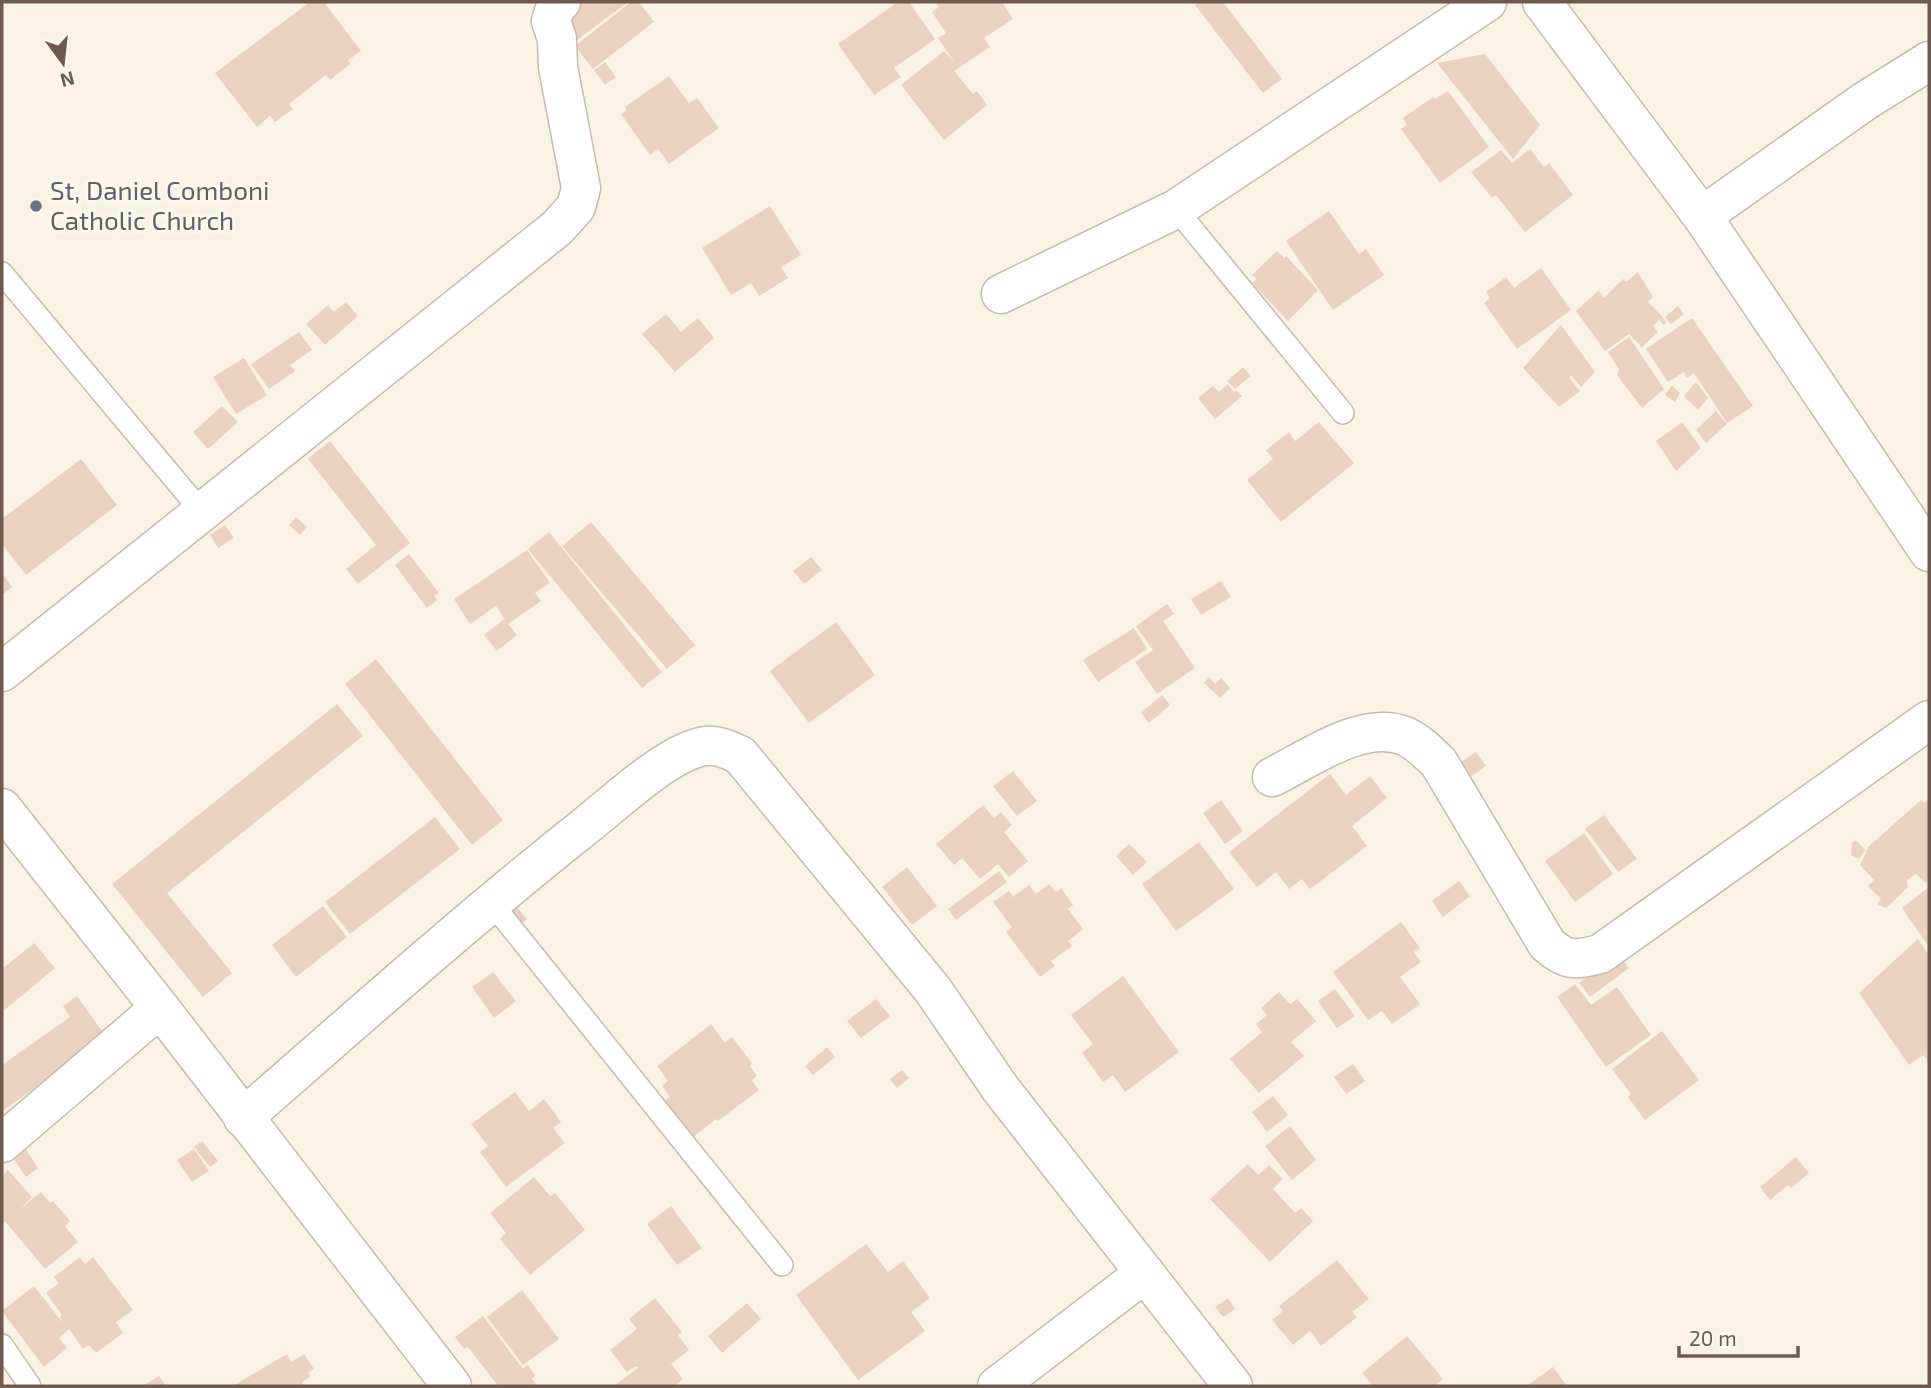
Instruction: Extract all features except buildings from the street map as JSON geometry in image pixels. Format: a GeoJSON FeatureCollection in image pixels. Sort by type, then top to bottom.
{"type":"FeatureCollection","features":[{"type":"Feature","properties":{"kind":"street"},"geometry":{"type":"LineString","coordinates":[[2,672],[557,228],[576,207],[581,188],[579,170],[558,66],[557,39],[551,21],[556,5],[561,2]]}},
{"type":"Feature","properties":{"kind":"street"},"geometry":{"type":"LineString","coordinates":[[1001,294],[1176,209],[1487,2]]}},
{"type":"Feature","properties":{"kind":"street"},"geometry":{"type":"LineString","coordinates":[[1542,2],[1702,216],[1929,552]]}},
{"type":"Feature","properties":{"kind":"street"},"geometry":{"type":"LineString","coordinates":[[1702,216],[1865,101],[1929,61]]}},
{"type":"Feature","properties":{"kind":"street"},"geometry":{"type":"LineString","coordinates":[[1272,777],[1356,735],[1378,731],[1404,736],[1426,750],[1439,763],[1547,944],[1561,957],[1581,958],[1600,954],[1929,720]]}},
{"type":"Feature","properties":{"kind":"street"},"geometry":{"type":"LineString","coordinates":[[243,1118],[490,901],[646,778],[680,755],[702,746],[722,747],[740,755],[933,990],[1000,1088],[1233,1386]]}},
{"type":"Feature","properties":{"kind":"street"},"geometry":{"type":"LineString","coordinates":[[2,808],[453,1386]]}},
{"type":"Feature","properties":{"kind":"street"},"geometry":{"type":"LineString","coordinates":[[2,1143],[160,1008]]}},
{"type":"Feature","properties":{"kind":"street"},"geometry":{"type":"LineString","coordinates":[[996,1386],[1144,1273]]}},
{"type":"Feature","properties":{"kind":"lane"},"geometry":{"type":"LineString","coordinates":[[1176,209],[1343,413]]}},
{"type":"Feature","properties":{"kind":"lane"},"geometry":{"type":"LineString","coordinates":[[2,273],[202,512]]}},
{"type":"Feature","properties":{"kind":"lane"},"geometry":{"type":"LineString","coordinates":[[490,901],[782,1265]]}},
{"type":"Feature","properties":{"kind":"lane"},"geometry":{"type":"LineString","coordinates":[[2,1345],[30,1386]]}},
{"type":"Feature","properties":{"kind":"place","name":"St, Daniel Comboni Catholic Church"},"geometry":{"type":"Point","coordinates":[36,206]}}]}
